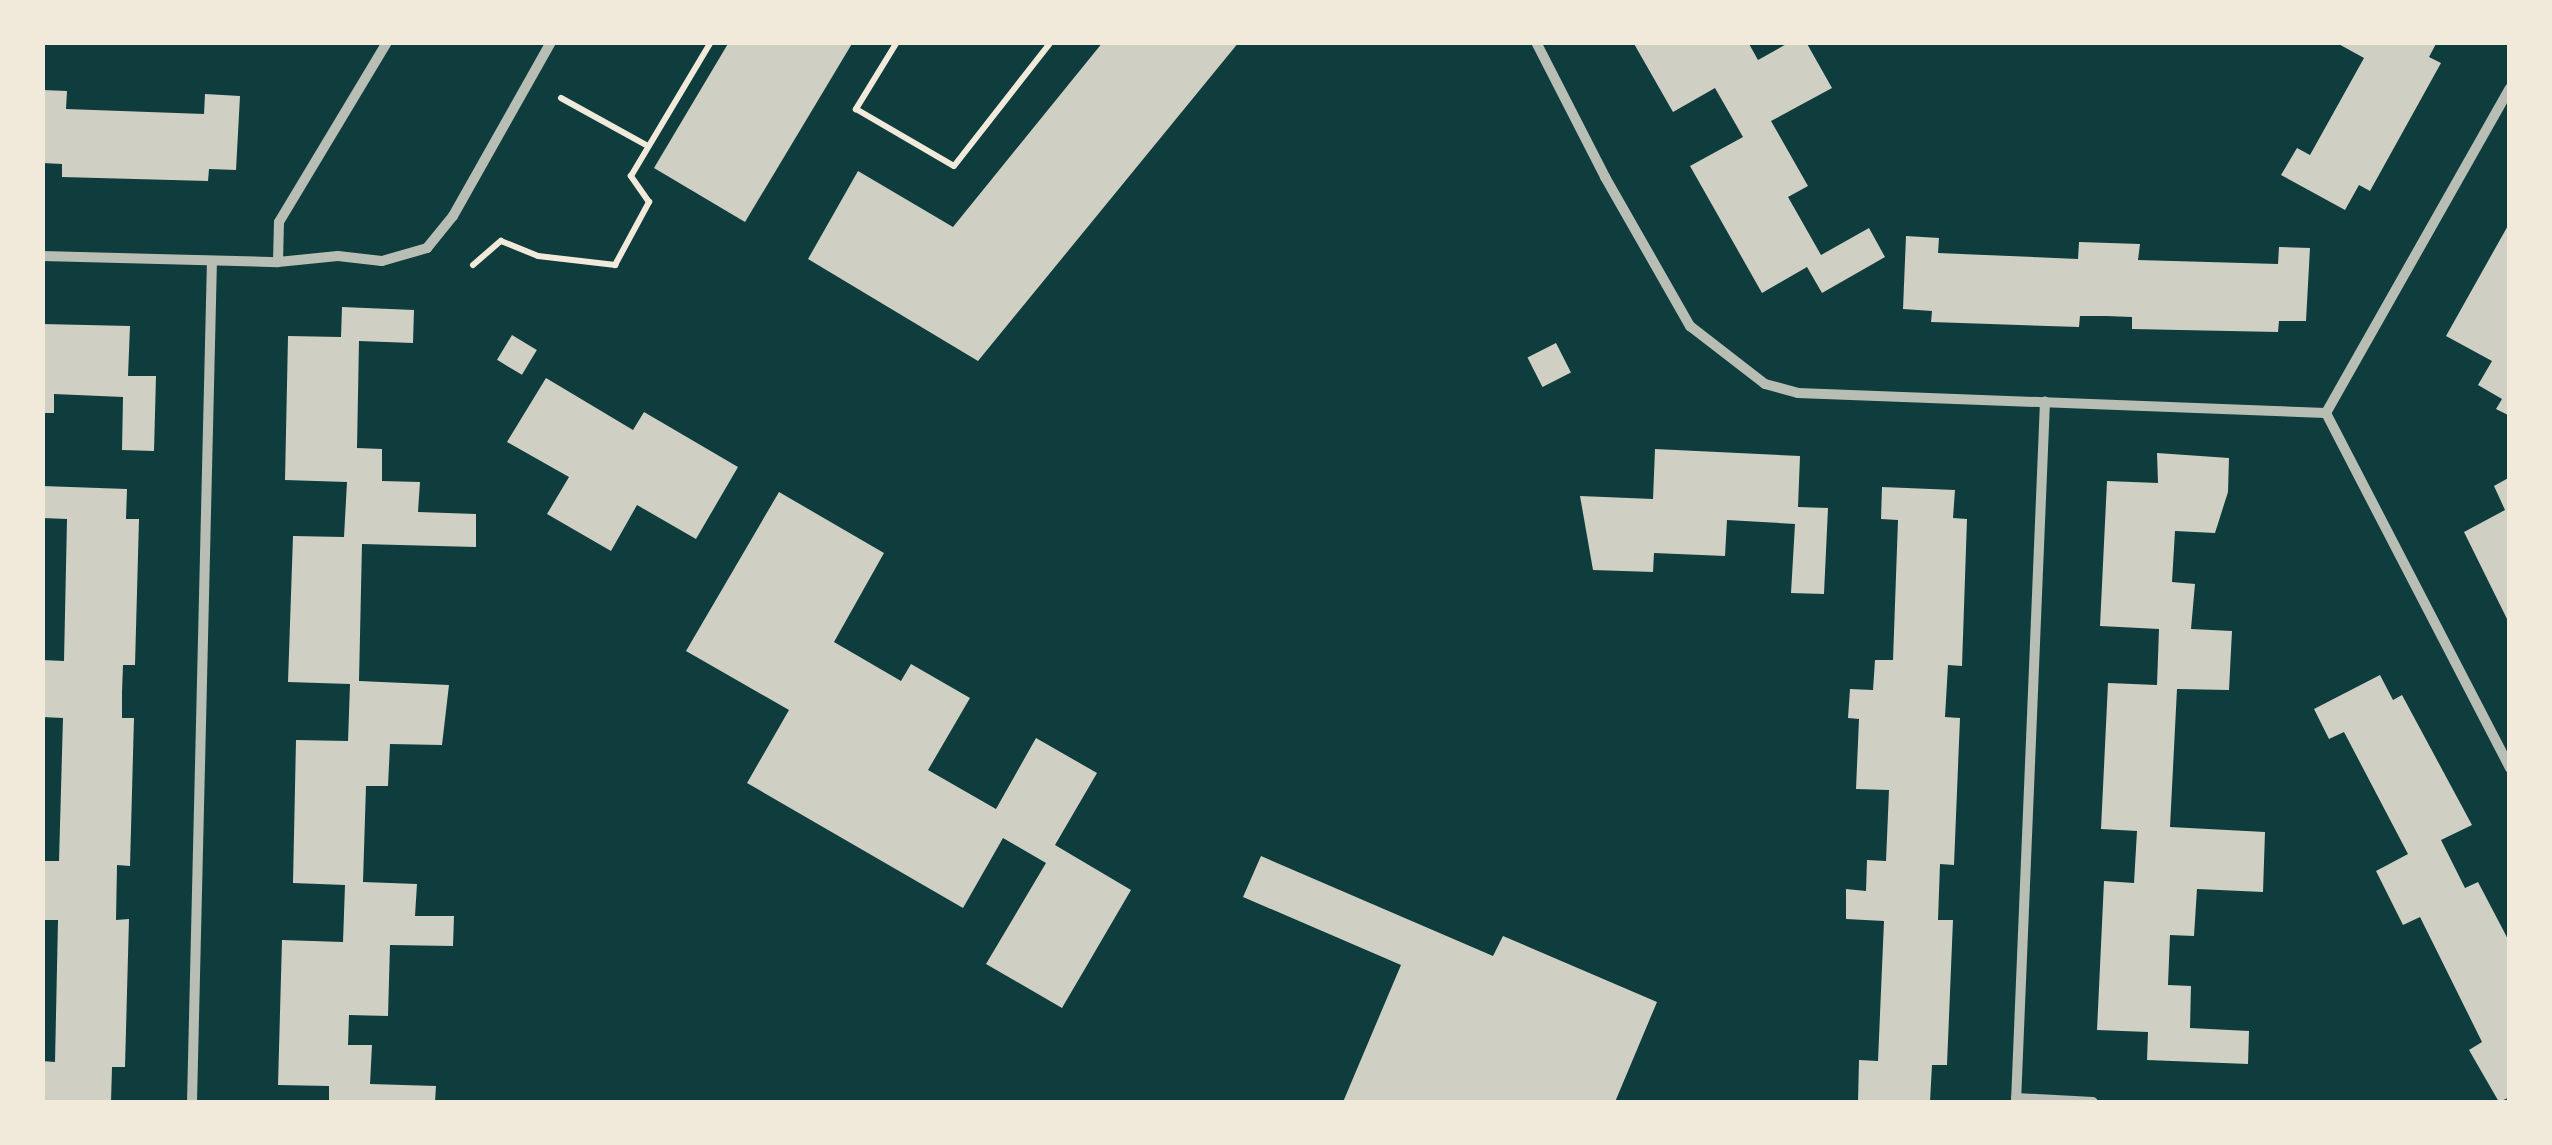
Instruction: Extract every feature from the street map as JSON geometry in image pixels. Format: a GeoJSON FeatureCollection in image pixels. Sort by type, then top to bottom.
{"type":"FeatureCollection","features":[{"type":"Feature","properties":{"kind":"street"},"geometry":{"type":"LineString","coordinates":[[278,262],[279,222],[387,42]]}},
{"type":"Feature","properties":{"kind":"street"},"geometry":{"type":"LineString","coordinates":[[42,256],[278,262],[338,256],[382,261],[428,248],[452,216],[551,42]]}},
{"type":"Feature","properties":{"kind":"street"},"geometry":{"type":"LineString","coordinates":[[1536,42],[1605,177],[1690,326],[1765,384],[1798,393],[2326,413]]}},
{"type":"Feature","properties":{"kind":"street"},"geometry":{"type":"LineString","coordinates":[[2326,413],[2510,88]]}},
{"type":"Feature","properties":{"kind":"street"},"geometry":{"type":"LineString","coordinates":[[192,1102],[212,261]]}},
{"type":"Feature","properties":{"kind":"street"},"geometry":{"type":"LineString","coordinates":[[2045,402],[2016,1100],[2093,1102]]}},
{"type":"Feature","properties":{"kind":"street"},"geometry":{"type":"LineString","coordinates":[[2326,413],[2510,768]]}},
{"type":"Feature","properties":{"kind":"path"},"geometry":{"type":"LineString","coordinates":[[473,266],[501,241],[538,256],[615,265],[649,202],[631,176],[710,42]]}},
{"type":"Feature","properties":{"kind":"path"},"geometry":{"type":"LineString","coordinates":[[897,42],[856,109],[954,166],[1051,42]]}},
{"type":"Feature","properties":{"kind":"path"},"geometry":{"type":"LineString","coordinates":[[529,81],[648,146]]}},
{"type":"Feature","properties":{"kind":"building"},"geometry":{"type":"Polygon","coordinates":[[[729,42],[853,42],[745,222],[654,168],[729,42]]]}},
{"type":"Feature","properties":{"kind":"building"},"geometry":{"type":"Polygon","coordinates":[[[1103,42],[1239,42],[978,361],[808,259],[858,171],[953,227],[1103,42]]]}},
{"type":"Feature","properties":{"kind":"building"},"geometry":{"type":"Polygon","coordinates":[[[1633,42],[1748,42],[1758,60],[1790,42],[1806,42],[1832,88],[1771,121],[1808,186],[1788,197],[1821,255],[1869,228],[1885,257],[1822,293],[1807,267],[1762,293],[1690,166],[1743,137],[1715,88],[1673,112],[1633,42]]]}},
{"type":"Feature","properties":{"kind":"building"},"geometry":{"type":"Polygon","coordinates":[[[2335,42],[2437,42],[2429,57],[2441,63],[2370,191],[2359,185],[2345,210],[2281,175],[2297,148],[2310,155],[2364,58],[2335,42]]]}},
{"type":"Feature","properties":{"kind":"building"},"geometry":{"type":"Polygon","coordinates":[[[42,90],[67,91],[66,109],[204,114],[205,94],[240,96],[236,170],[209,169],[208,181],[62,177],[62,164],[42,163],[42,90]]]}},
{"type":"Feature","properties":{"kind":"building"},"geometry":{"type":"Polygon","coordinates":[[[2510,222],[2510,416],[2496,409],[2502,399],[2478,385],[2492,361],[2446,336],[2510,222]]]}},
{"type":"Feature","properties":{"kind":"building"},"geometry":{"type":"Polygon","coordinates":[[[1906,236],[1939,238],[1938,253],[2078,259],[2079,242],[2140,244],[2138,260],[2278,264],[2279,247],[2310,248],[2306,321],[2279,321],[2278,332],[2132,329],[2132,317],[2106,316],[2080,316],[2079,327],[1931,322],[1932,311],[1903,309],[1906,236]]]}},
{"type":"Feature","properties":{"kind":"building"},"geometry":{"type":"Polygon","coordinates":[[[342,307],[414,310],[413,343],[359,341],[357,448],[382,449],[382,481],[420,482],[418,512],[476,514],[476,547],[362,544],[359,681],[449,685],[442,745],[390,744],[388,786],[366,786],[363,882],[417,884],[415,916],[454,916],[453,946],[390,945],[388,1016],[349,1015],[348,1045],[372,1045],[370,1084],[436,1086],[435,1102],[329,1102],[329,1086],[278,1085],[282,940],[343,942],[345,885],[293,883],[296,740],[348,741],[350,684],[288,682],[293,536],[344,537],[347,482],[285,480],[288,336],[341,337],[342,307]]]}},
{"type":"Feature","properties":{"kind":"building"},"geometry":{"type":"Polygon","coordinates":[[[42,324],[130,326],[128,376],[156,376],[154,451],[122,450],[123,397],[54,394],[54,413],[42,413],[42,324]]]}},
{"type":"Feature","properties":{"kind":"building"},"geometry":{"type":"Polygon","coordinates":[[[512,335],[537,350],[522,375],[497,360],[512,335]]]}},
{"type":"Feature","properties":{"kind":"building"},"geometry":{"type":"Polygon","coordinates":[[[1556,343],[1571,372],[1542,387],[1527,358],[1556,343]]]}},
{"type":"Feature","properties":{"kind":"building"},"geometry":{"type":"Polygon","coordinates":[[[546,378],[633,430],[644,412],[738,467],[696,539],[637,505],[611,551],[547,514],[569,477],[507,442],[546,378]]]}},
{"type":"Feature","properties":{"kind":"building"},"geometry":{"type":"Polygon","coordinates":[[[1655,449],[1800,456],[1798,507],[1828,508],[1824,594],[1791,593],[1795,524],[1727,520],[1725,556],[1654,553],[1653,572],[1593,570],[1580,496],[1653,499],[1655,449]]]}},
{"type":"Feature","properties":{"kind":"building"},"geometry":{"type":"Polygon","coordinates":[[[2157,453],[2229,458],[2228,492],[2215,533],[2175,531],[2172,582],[2195,584],[2191,629],[2232,631],[2229,690],[2177,689],[2170,827],[2265,832],[2263,892],[2197,889],[2194,936],[2170,935],[2168,985],[2191,986],[2190,1028],[2249,1031],[2248,1064],[2147,1060],[2148,1032],[2097,1030],[2104,881],[2134,883],[2137,831],[2101,829],[2108,683],[2157,685],[2159,629],[2100,626],[2107,481],[2158,483],[2157,453]]]}},
{"type":"Feature","properties":{"kind":"building"},"geometry":{"type":"Polygon","coordinates":[[[2510,477],[2510,625],[2464,532],[2505,510],[2494,486],[2510,477]]]}},
{"type":"Feature","properties":{"kind":"building"},"geometry":{"type":"Polygon","coordinates":[[[42,486],[127,489],[126,519],[139,519],[135,665],[123,665],[122,692],[122,718],[134,718],[130,866],[117,865],[116,920],[129,919],[125,1067],[112,1067],[111,1102],[42,1102],[42,1061],[55,1062],[58,920],[42,920],[43,861],[59,861],[63,718],[42,717],[42,660],[64,661],[67,519],[42,518],[42,486]]]}},
{"type":"Feature","properties":{"kind":"building"},"geometry":{"type":"Polygon","coordinates":[[[1882,487],[1955,490],[1953,518],[1967,519],[1962,666],[1948,665],[1945,717],[1960,718],[1954,865],[1940,864],[1938,920],[1953,920],[1947,1065],[1932,1065],[1930,1102],[1858,1102],[1859,1060],[1878,1061],[1884,921],[1846,919],[1846,889],[1866,891],[1867,860],[1886,861],[1889,790],[1856,789],[1859,719],[1848,718],[1850,689],[1873,690],[1875,660],[1893,660],[1898,520],[1881,519],[1882,487]]]}},
{"type":"Feature","properties":{"kind":"building"},"geometry":{"type":"Polygon","coordinates":[[[779,492],[884,553],[834,642],[901,681],[911,664],[970,698],[928,770],[996,809],[1036,738],[1097,773],[1055,845],[1131,890],[1062,1008],[986,964],[1046,863],[1003,838],[963,908],[747,783],[789,710],[686,651],[779,492]]]}},
{"type":"Feature","properties":{"kind":"building"},"geometry":{"type":"Polygon","coordinates":[[[2380,675],[2393,700],[2402,695],[2472,825],[2441,840],[2465,888],[2478,882],[2510,943],[2510,1097],[2499,1102],[2469,1050],[2482,1042],[2420,917],[2403,925],[2376,871],[2408,854],[2344,732],[2329,739],[2314,709],[2380,675]]]}},
{"type":"Feature","properties":{"kind":"building"},"geometry":{"type":"Polygon","coordinates":[[[1261,856],[1493,956],[1503,936],[1657,1002],[1615,1102],[1343,1102],[1401,965],[1243,897],[1261,856]]]}}]}
